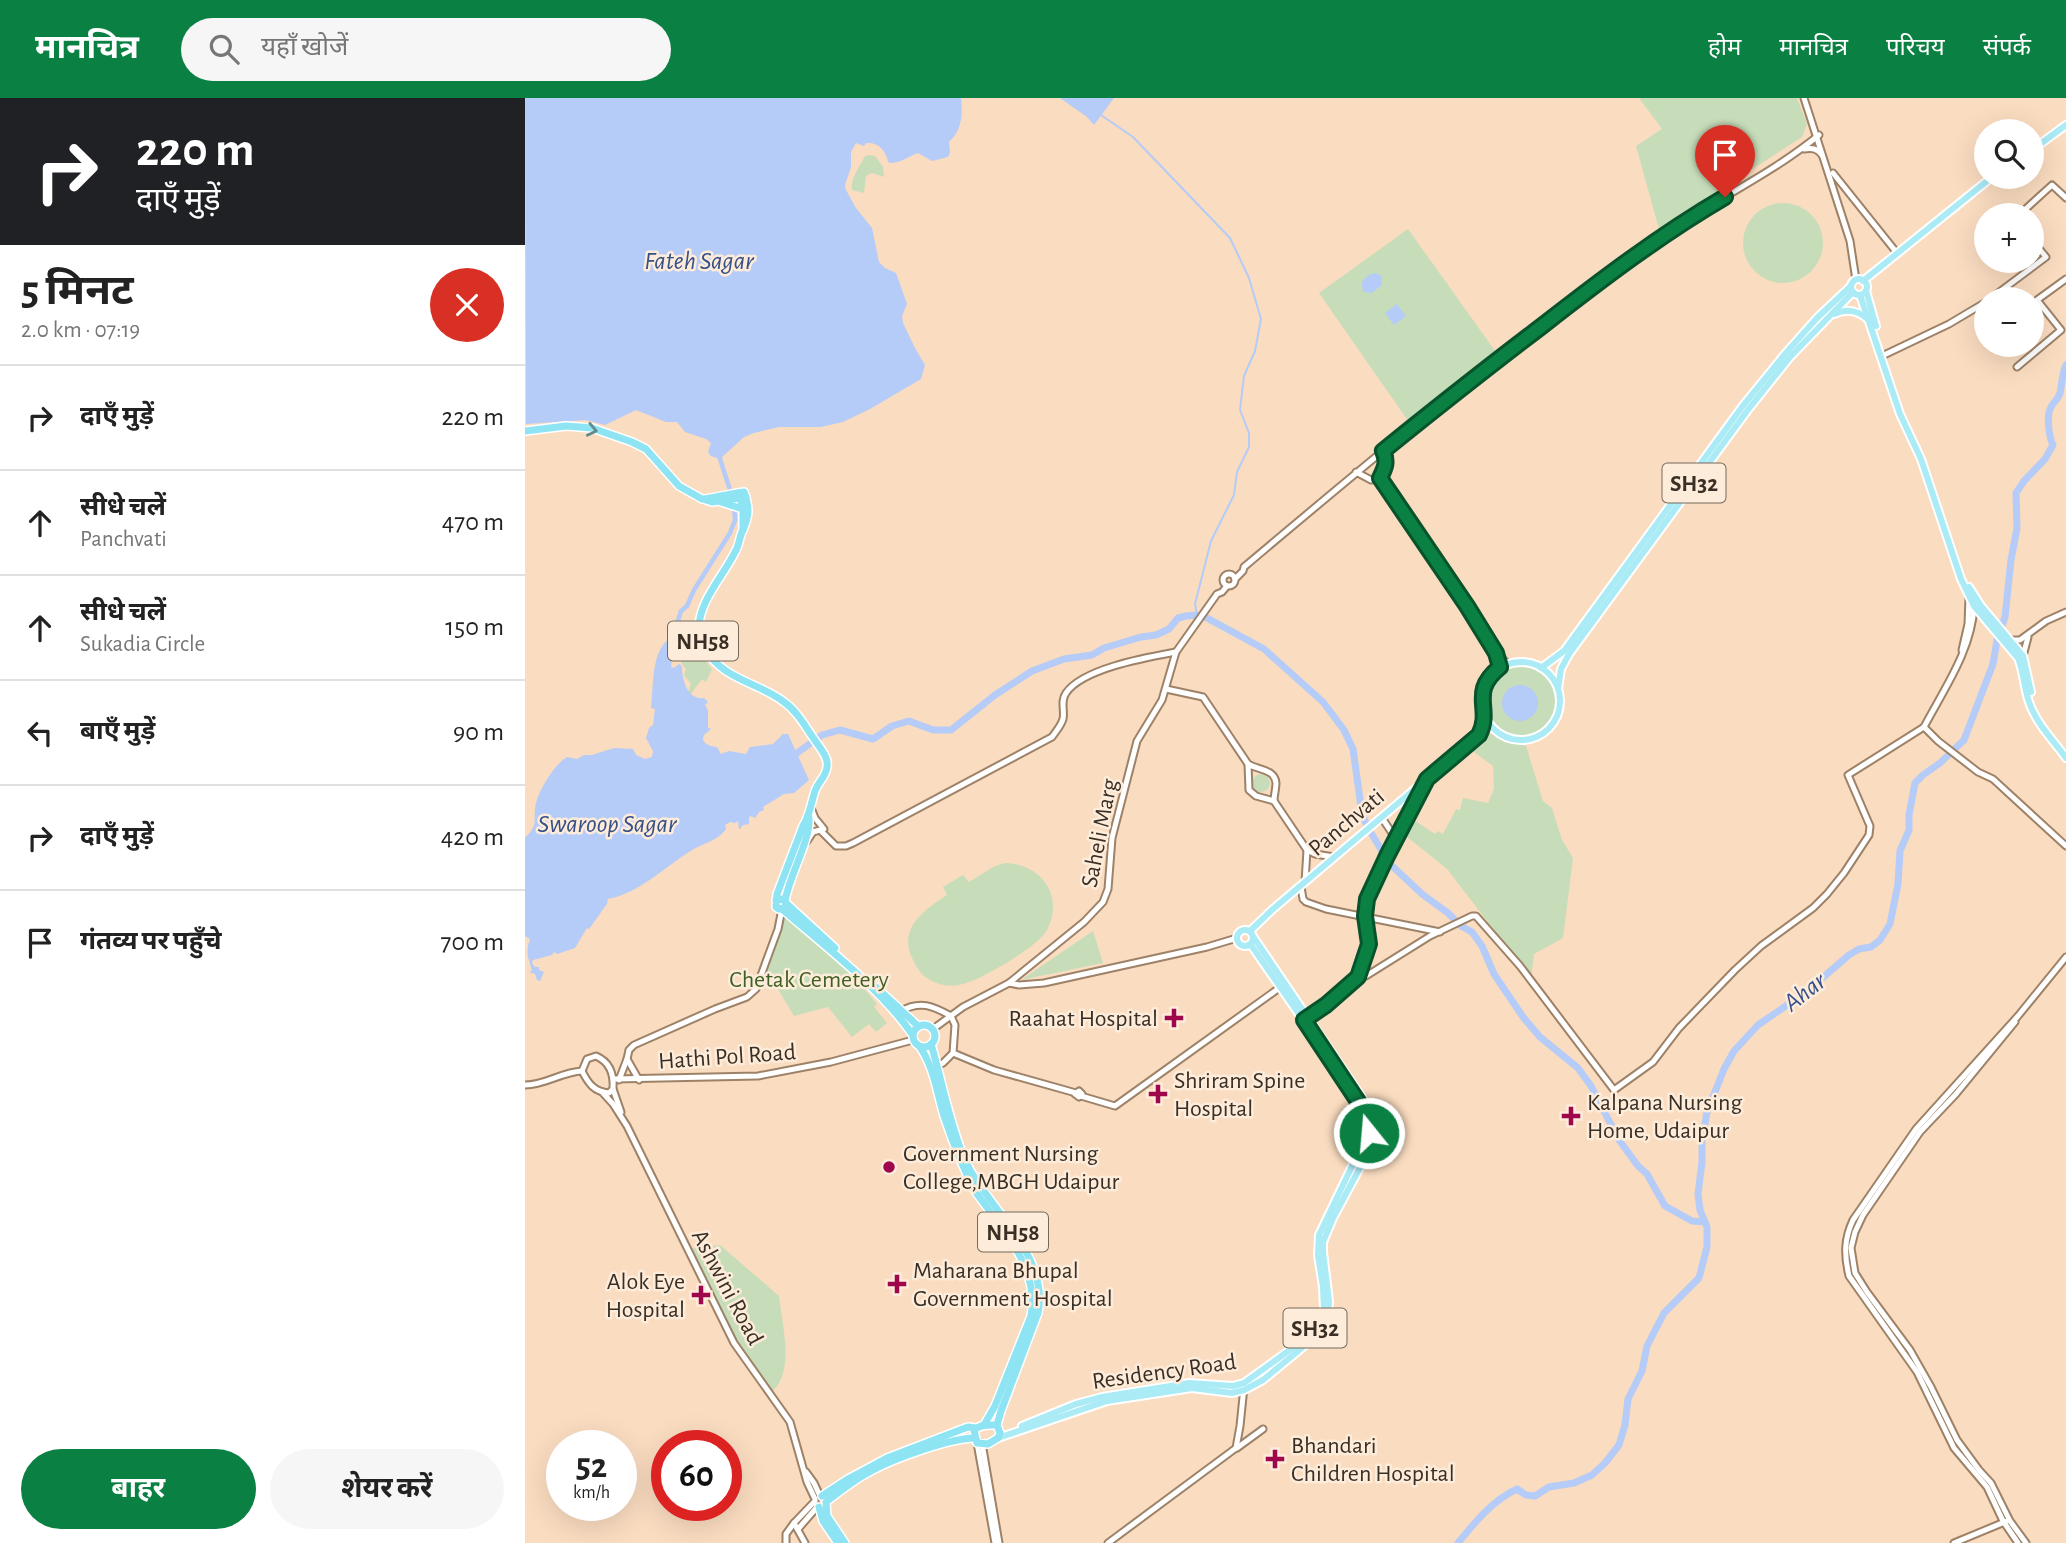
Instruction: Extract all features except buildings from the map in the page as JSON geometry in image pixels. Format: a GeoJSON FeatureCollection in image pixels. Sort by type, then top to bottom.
{"type":"FeatureCollection","features":[{"type":"Feature","properties":{"kind":"highway"},"geometry":{"type":"LineString","coordinates":[[525,431],[566,426],[591,428],[646,449],[679,486],[697,496],[706,500],[724,500],[741,495]]}},
{"type":"Feature","properties":{"kind":"highway","name":"NH58"},"geometry":{"type":"LineString","coordinates":[[741,495],[743,530]]}},
{"type":"Feature","properties":{"kind":"highway","name":"NH58"},"geometry":{"type":"LineString","coordinates":[[741,495],[748,516],[746,526],[737,549],[711,591],[699,629],[707,650],[723,669],[786,702],[797,714],[828,764],[827,771],[816,786],[809,828],[787,888],[785,904]]}},
{"type":"Feature","properties":{"kind":"highway"},"geometry":{"type":"LineString","coordinates":[[724,500],[741,509]]}},
{"type":"Feature","properties":{"kind":"highway","name":"NH58"},"geometry":{"type":"LineString","coordinates":[[809,817],[803,826],[776,900],[781,898],[881,998],[921,1047],[930,1066],[945,1119],[975,1191],[1023,1260],[1031,1280],[1034,1303],[1031,1316],[995,1406],[980,1427],[974,1430],[978,1441]]}},
{"type":"Feature","properties":{"kind":"highway"},"geometry":{"type":"LineString","coordinates":[[785,904],[918,1026]]}},
{"type":"Feature","properties":{"kind":"highway"},"geometry":{"type":"LineString","coordinates":[[912,1037],[918,1026],[926,1024],[933,1029]]}},
{"type":"Feature","properties":{"kind":"highway","name":"NH58"},"geometry":{"type":"LineString","coordinates":[[933,1029],[935,1037],[931,1044],[964,1157],[1033,1264],[1038,1283],[1038,1313],[1015,1373],[999,1432]]}},
{"type":"Feature","properties":{"kind":"highway"},"geometry":{"type":"LineString","coordinates":[[921,1047],[931,1044]]}},
{"type":"Feature","properties":{"kind":"highway"},"geometry":{"type":"LineString","coordinates":[[968,1427],[999,1432],[988,1444],[963,1438],[871,1471],[820,1501],[848,1479],[887,1458],[968,1427]]}},
{"type":"Feature","properties":{"kind":"highway"},"geometry":{"type":"LineString","coordinates":[[820,1501],[823,1521],[838,1543]]}},
{"type":"Feature","properties":{"kind":"highway"},"geometry":{"type":"LineString","coordinates":[[820,1501],[828,1519],[845,1543]]}},
{"type":"Feature","properties":{"kind":"main road"},"geometry":{"type":"LineString","coordinates":[[2044,141],[2066,125]]}},
{"type":"Feature","properties":{"kind":"main road","name":"SH32"},"geometry":{"type":"LineString","coordinates":[[1479,735],[1489,732],[1520,740],[1546,731],[1559,709],[1561,669],[1569,654],[1747,411],[1790,357],[1860,286],[1978,189]]}},
{"type":"Feature","properties":{"kind":"main road"},"geometry":{"type":"LineString","coordinates":[[1860,286],[1902,410],[1926,461],[1971,596]]}},
{"type":"Feature","properties":{"kind":"main road","name":"SH32"},"geometry":{"type":"LineString","coordinates":[[1541,668],[1564,651],[1742,407],[1785,354],[1817,318],[1860,286]]}},
{"type":"Feature","properties":{"kind":"main road"},"geometry":{"type":"LineString","coordinates":[[1825,320],[1848,310],[1872,319],[1900,414],[1921,459],[1971,596],[1984,619],[2020,655],[2028,701],[2034,714],[2066,758]]}},
{"type":"Feature","properties":{"kind":"main road"},"geometry":{"type":"LineString","coordinates":[[1977,606],[2010,640],[2020,655],[2036,710],[2066,751]]}},
{"type":"Feature","properties":{"kind":"main road"},"geometry":{"type":"LineString","coordinates":[[1479,735],[1484,725],[1483,690],[1487,681],[1500,667],[1528,663],[1541,668],[1558,689]]}},
{"type":"Feature","properties":{"kind":"main road"},"geometry":{"type":"LineString","coordinates":[[1484,713],[1491,726],[1502,735]]}},
{"type":"Feature","properties":{"kind":"main road","name":"Panchvati"},"geometry":{"type":"LineString","coordinates":[[1249,931],[1479,735]]}},
{"type":"Feature","properties":{"kind":"main road"},"geometry":{"type":"LineString","coordinates":[[1237,938],[1241,931],[1249,931]]}},
{"type":"Feature","properties":{"kind":"main road","name":"SH32"},"geometry":{"type":"LineString","coordinates":[[1249,931],[1252,942],[1306,1019]]}},
{"type":"Feature","properties":{"kind":"main road","name":"SH32"},"geometry":{"type":"LineString","coordinates":[[1237,938],[1241,945],[1246,947],[1252,942]]}},
{"type":"Feature","properties":{"kind":"main road","name":"Residency Road"},"geometry":{"type":"LineString","coordinates":[[999,1432],[1016,1429],[1076,1404],[1189,1383],[1244,1387],[1301,1342],[1320,1320],[1324,1308],[1318,1255],[1319,1235],[1369,1133],[1367,1115],[1306,1019]]}},
{"type":"Feature","properties":{"kind":"street"},"geometry":{"type":"LineString","coordinates":[[1805,98],[1833,173],[1860,286]]}},
{"type":"Feature","properties":{"kind":"street"},"geometry":{"type":"LineString","coordinates":[[1805,98],[1817,126],[1824,157],[1839,200]]}},
{"type":"Feature","properties":{"kind":"street"},"geometry":{"type":"LineString","coordinates":[[1804,148],[1812,130],[1811,119]]}},
{"type":"Feature","properties":{"kind":"street"},"geometry":{"type":"LineString","coordinates":[[800,852],[816,830],[820,830],[836,846],[853,843],[1052,737],[1063,717],[1061,706],[1066,693],[1075,684],[1090,676],[1137,658],[1176,652],[1225,584],[1225,575],[1244,567],[1451,395],[1655,240],[1819,139]]}},
{"type":"Feature","properties":{"kind":"street"},"geometry":{"type":"LineString","coordinates":[[1804,148],[1818,150],[1824,157]]}},
{"type":"Feature","properties":{"kind":"street"},"geometry":{"type":"LineString","coordinates":[[1833,173],[1897,253]]}},
{"type":"Feature","properties":{"kind":"street"},"geometry":{"type":"LineString","coordinates":[[2032,203],[2052,185],[2066,198]]}},
{"type":"Feature","properties":{"kind":"street"},"geometry":{"type":"LineString","coordinates":[[1839,200],[1850,194]]}},
{"type":"Feature","properties":{"kind":"street"},"geometry":{"type":"LineString","coordinates":[[2006,287],[2024,273]]}},
{"type":"Feature","properties":{"kind":"street"},"geometry":{"type":"LineString","coordinates":[[2017,367],[2061,330],[2037,300],[2066,279]]}},
{"type":"Feature","properties":{"kind":"street"},"geometry":{"type":"LineString","coordinates":[[1884,355],[1949,324],[1974,309]]}},
{"type":"Feature","properties":{"kind":"street"},"geometry":{"type":"LineString","coordinates":[[1380,478],[1385,468],[1386,458],[1383,451]]}},
{"type":"Feature","properties":{"kind":"street"},"geometry":{"type":"LineString","coordinates":[[1356,472],[1371,480],[1380,478]]}},
{"type":"Feature","properties":{"kind":"street"},"geometry":{"type":"LineString","coordinates":[[1380,478],[1467,606],[1496,653],[1500,667]]}},
{"type":"Feature","properties":{"kind":"street"},"geometry":{"type":"LineString","coordinates":[[1225,584],[1234,584],[1244,567]]}},
{"type":"Feature","properties":{"kind":"street"},"geometry":{"type":"LineString","coordinates":[[1230,574],[1235,579]]}},
{"type":"Feature","properties":{"kind":"street"},"geometry":{"type":"LineString","coordinates":[[1961,657],[1971,596]]}},
{"type":"Feature","properties":{"kind":"street"},"geometry":{"type":"LineString","coordinates":[[1358,977],[1366,976],[1440,932],[1476,916],[1520,966],[1614,1090],[1653,1062],[1679,1028],[1761,946],[1813,908],[1830,891],[1869,835],[1870,826],[1848,775],[1924,727],[1969,640],[1977,606]]}},
{"type":"Feature","properties":{"kind":"street"},"geometry":{"type":"LineString","coordinates":[[2020,655],[2025,638],[2031,631],[2056,615],[2066,612]]}},
{"type":"Feature","properties":{"kind":"street"},"geometry":{"type":"LineString","coordinates":[[1973,626],[1976,620],[1984,619]]}},
{"type":"Feature","properties":{"kind":"street"},"geometry":{"type":"LineString","coordinates":[[2020,655],[2031,631]]}},
{"type":"Feature","properties":{"kind":"street"},"geometry":{"type":"LineString","coordinates":[[2010,640],[2025,638]]}},
{"type":"Feature","properties":{"kind":"street","name":"Saheli Marg"},"geometry":{"type":"LineString","coordinates":[[933,1029],[963,1007],[1009,983],[1084,922],[1103,902],[1108,889],[1112,838],[1137,741],[1162,700],[1176,652]]}},
{"type":"Feature","properties":{"kind":"street"},"geometry":{"type":"LineString","coordinates":[[1496,653],[1508,664]]}},
{"type":"Feature","properties":{"kind":"street"},"geometry":{"type":"LineString","coordinates":[[1166,689],[1203,697],[1248,764],[1249,790],[1256,796],[1274,801],[1307,850],[1334,857]]}},
{"type":"Feature","properties":{"kind":"street"},"geometry":{"type":"LineString","coordinates":[[1924,727],[1978,772],[1993,779],[2066,846]]}},
{"type":"Feature","properties":{"kind":"street"},"geometry":{"type":"LineString","coordinates":[[1248,764],[1273,775],[1276,784],[1274,801]]}},
{"type":"Feature","properties":{"kind":"street"},"geometry":{"type":"LineString","coordinates":[[1306,1019],[1358,977],[1369,944],[1365,916],[1367,899],[1427,779]]}},
{"type":"Feature","properties":{"kind":"street"},"geometry":{"type":"LineString","coordinates":[[811,805],[819,824],[840,846]]}},
{"type":"Feature","properties":{"kind":"street"},"geometry":{"type":"LineString","coordinates":[[1381,818],[1395,840]]}},
{"type":"Feature","properties":{"kind":"street"},"geometry":{"type":"LineString","coordinates":[[1307,850],[1303,885],[1303,899],[1306,902],[1339,912],[1440,932]]}},
{"type":"Feature","properties":{"kind":"street"},"geometry":{"type":"LineString","coordinates":[[619,1079],[596,1056],[587,1059],[583,1065],[582,1071],[589,1084],[609,1093],[619,1079],[629,1049],[644,1039],[747,997],[757,989],[785,904]]}},
{"type":"Feature","properties":{"kind":"street"},"geometry":{"type":"LineString","coordinates":[[1009,983],[1044,983],[1237,938]]}},
{"type":"Feature","properties":{"kind":"street"},"geometry":{"type":"LineString","coordinates":[[2018,1543],[1991,1483],[1957,1440],[1914,1356],[1855,1273],[1851,1248],[1863,1215],[1920,1132],[2012,1028],[2018,1016],[2066,957]]}},
{"type":"Feature","properties":{"kind":"street"},"geometry":{"type":"LineString","coordinates":[[953,1053],[993,1070],[1115,1106],[1282,986]]}},
{"type":"Feature","properties":{"kind":"street"},"geometry":{"type":"LineString","coordinates":[[901,1011],[922,1004],[933,1006],[951,1016],[955,1025],[953,1053],[937,1066]]}},
{"type":"Feature","properties":{"kind":"street","name":"Hathi Pol Road"},"geometry":{"type":"LineString","coordinates":[[619,1079],[758,1076],[799,1070],[843,1059],[912,1037]]}},
{"type":"Feature","properties":{"kind":"street"},"geometry":{"type":"LineString","coordinates":[[627,1059],[639,1080]]}},
{"type":"Feature","properties":{"kind":"street"},"geometry":{"type":"LineString","coordinates":[[525,1086],[565,1073],[582,1071]]}},
{"type":"Feature","properties":{"kind":"street"},"geometry":{"type":"LineString","coordinates":[[613,1088],[627,1126]]}},
{"type":"Feature","properties":{"kind":"street","name":"Ashwini Road"},"geometry":{"type":"LineString","coordinates":[[602,1092],[627,1126],[734,1343],[792,1425],[809,1487],[820,1501]]}},
{"type":"Feature","properties":{"kind":"street"},"geometry":{"type":"LineString","coordinates":[[1236,1448],[1244,1387]]}},
{"type":"Feature","properties":{"kind":"street"},"geometry":{"type":"LineString","coordinates":[[1108,1543],[1263,1429]]}},
{"type":"Feature","properties":{"kind":"street"},"geometry":{"type":"LineString","coordinates":[[978,1441],[997,1543]]}},
{"type":"Feature","properties":{"kind":"street"},"geometry":{"type":"LineString","coordinates":[[786,1543],[786,1531],[820,1501]]}},
{"type":"Feature","properties":{"kind":"street"},"geometry":{"type":"LineString","coordinates":[[798,1529],[820,1501]]}},
{"type":"Feature","properties":{"kind":"street"},"geometry":{"type":"LineString","coordinates":[[1954,1543],[2006,1521]]}},
{"type":"Feature","properties":{"kind":"street"},"geometry":{"type":"LineString","coordinates":[[2006,1521],[2026,1543]]}},
{"type":"Feature","properties":{"kind":"street"},"geometry":{"type":"LineString","coordinates":[[794,1523],[805,1543]]}},
{"type":"Feature","properties":{"kind":"green space"},"geometry":{"type":"Polygon","coordinates":[[[1639,98],[1797,98],[1807,124],[1802,137],[1659,229],[1636,146],[1662,129],[1639,98]]]}},
{"type":"Feature","properties":{"kind":"green space"},"geometry":{"type":"Polygon","coordinates":[[[865,156],[875,156],[883,167],[884,177],[872,173],[866,176],[864,193],[852,190],[852,181],[865,156]]]}},
{"type":"Feature","properties":{"kind":"green space"},"geometry":{"type":"Polygon","coordinates":[[[1783,203],[1798,206],[1811,215],[1820,228],[1823,243],[1820,258],[1811,271],[1798,280],[1783,283],[1768,280],[1755,271],[1746,258],[1743,243],[1746,228],[1755,215],[1768,206],[1783,203]]]}},
{"type":"Feature","properties":{"kind":"green space"},"geometry":{"type":"Polygon","coordinates":[[[1408,229],[1498,355],[1411,425],[1319,293],[1408,229]]]}},
{"type":"Feature","properties":{"kind":"green space"},"geometry":{"type":"Polygon","coordinates":[[[689,638],[696,641],[696,649],[712,669],[706,682],[702,679],[690,695],[688,692],[691,684],[684,675],[686,669],[679,651],[681,643],[689,638]]]}},
{"type":"Feature","properties":{"kind":"green space"},"geometry":{"type":"Polygon","coordinates":[[[1528,667],[1541,673],[1550,682],[1554,688],[1554,716],[1546,727],[1535,735],[1514,737],[1496,727],[1488,716],[1486,695],[1496,677],[1507,669],[1528,667]]]}},
{"type":"Feature","properties":{"kind":"green space"},"geometry":{"type":"Polygon","coordinates":[[[1491,734],[1526,746],[1543,801],[1552,808],[1562,840],[1573,858],[1563,938],[1534,954],[1531,978],[1447,869],[1406,836],[1414,820],[1435,834],[1438,831],[1443,834],[1456,809],[1460,810],[1463,798],[1488,803],[1494,789],[1493,766],[1470,749],[1480,739],[1491,734]]]}},
{"type":"Feature","properties":{"kind":"green space"},"geometry":{"type":"Polygon","coordinates":[[[1257,774],[1265,774],[1270,783],[1268,790],[1257,792],[1252,787],[1252,779],[1257,774]]]}},
{"type":"Feature","properties":{"kind":"green space"},"geometry":{"type":"Polygon","coordinates":[[[1005,863],[1029,869],[1046,884],[1053,905],[1047,930],[1022,953],[971,981],[947,986],[926,977],[917,968],[909,950],[908,940],[915,922],[947,895],[943,887],[963,875],[969,882],[1005,863]]]}},
{"type":"Feature","properties":{"kind":"green space","name":"Chetak Cemetery"},"geometry":{"type":"Polygon","coordinates":[[[785,916],[849,971],[877,1004],[874,1007],[887,1023],[876,1032],[869,1024],[852,1037],[828,1007],[794,1016],[772,979],[765,977],[785,916]]]}},
{"type":"Feature","properties":{"kind":"green space"},"geometry":{"type":"Polygon","coordinates":[[[1093,931],[1103,963],[1021,980],[1093,931]]]}},
{"type":"Feature","properties":{"kind":"green space"},"geometry":{"type":"Polygon","coordinates":[[[720,1245],[779,1296],[785,1362],[778,1385],[770,1393],[730,1336],[692,1248],[720,1245]]]}},
{"type":"Feature","properties":{"kind":"water","name":"Fateh Sagar"},"geometry":{"type":"Polygon","coordinates":[[[525,98],[961,98],[961,121],[949,142],[948,157],[932,161],[918,153],[889,163],[878,145],[866,143],[864,146],[856,143],[851,152],[851,167],[845,185],[856,208],[872,228],[879,262],[896,273],[907,304],[902,316],[903,323],[925,365],[921,379],[843,422],[821,427],[779,427],[754,433],[744,437],[720,459],[708,452],[711,443],[685,432],[677,422],[666,422],[636,410],[605,425],[586,420],[526,424],[525,98]]]}},
{"type":"Feature","properties":{"kind":"water"},"geometry":{"type":"Polygon","coordinates":[[[1060,98],[1114,98],[1094,125],[1060,98]]]}},
{"type":"Feature","properties":{"kind":"water"},"geometry":{"type":"Polygon","coordinates":[[[1371,274],[1382,276],[1382,285],[1372,293],[1364,292],[1363,282],[1371,274]]]}},
{"type":"Feature","properties":{"kind":"water"},"geometry":{"type":"Polygon","coordinates":[[[1397,304],[1406,316],[1394,325],[1385,313],[1397,304]]]}},
{"type":"Feature","properties":{"kind":"water","name":"Swaroop Sagar"},"geometry":{"type":"Polygon","coordinates":[[[677,636],[670,657],[671,667],[679,664],[682,666],[687,688],[693,696],[704,698],[708,702],[705,705],[708,710],[708,728],[711,729],[703,737],[704,742],[717,747],[721,754],[729,751],[746,754],[750,747],[773,744],[783,734],[788,734],[809,780],[794,793],[784,794],[763,807],[764,810],[755,818],[749,817],[749,824],[743,825],[739,830],[738,821],[730,822],[718,837],[689,852],[641,886],[608,899],[575,948],[533,960],[535,967],[544,972],[540,981],[537,980],[535,974],[529,972],[532,971],[528,952],[530,939],[525,936],[525,838],[534,825],[538,797],[553,771],[567,757],[577,759],[614,748],[633,749],[636,755],[645,759],[652,757],[653,751],[646,738],[653,725],[655,709],[651,708],[655,666],[662,646],[677,636]]]}},
{"type":"Feature","properties":{"kind":"water"},"geometry":{"type":"Polygon","coordinates":[[[1520,685],[1533,690],[1538,703],[1533,716],[1520,721],[1507,716],[1502,703],[1507,690],[1520,685]]]}},
{"type":"Feature","properties":{"kind":"waterway"},"geometry":{"type":"LineString","coordinates":[[1101,115],[1133,137],[1230,238],[1249,278],[1261,319],[1255,351],[1244,376],[1240,410],[1249,433],[1249,447],[1237,472],[1234,495],[1211,541],[1195,604],[1197,615]]}},
{"type":"Feature","properties":{"kind":"waterway","name":"Ahar"},"geometry":{"type":"LineString","coordinates":[[1458,1543],[1485,1512],[1508,1494],[1517,1489],[1526,1495],[1535,1496],[1549,1487],[1574,1483],[1592,1475],[1619,1445],[1628,1399],[1642,1371],[1647,1346],[1664,1313],[1699,1278],[1707,1247],[1707,1227],[1700,1210],[1698,1194],[1702,1141],[1707,1112],[1724,1069],[1734,1051],[1758,1025],[1806,992],[1849,955],[1859,949],[1871,947],[1880,940],[1890,924],[1898,884],[1900,851],[1909,830],[1915,783],[1964,740],[1993,664],[2005,617],[2017,528],[2016,493],[2045,459],[2053,445],[2049,432],[2049,415],[2060,393],[2066,365]]}},
{"type":"Feature","properties":{"kind":"waterway"},"geometry":{"type":"LineString","coordinates":[[720,459],[732,496]]}},
{"type":"Feature","properties":{"kind":"waterway"},"geometry":{"type":"LineString","coordinates":[[673,637],[681,611],[687,606],[730,533],[735,520],[734,504]]}},
{"type":"Feature","properties":{"kind":"waterway"},"geometry":{"type":"LineString","coordinates":[[797,753],[822,735],[840,730],[873,739],[892,726],[909,721],[933,730],[951,730],[995,695],[1032,671],[1064,659],[1092,655],[1104,648],[1156,635],[1169,629],[1178,618],[1197,615],[1207,618],[1264,649],[1323,702],[1344,730],[1353,749],[1362,814],[1390,864],[1422,894],[1472,932],[1482,946],[1494,974],[1523,1017],[1540,1037],[1578,1068],[1591,1086],[1619,1140],[1647,1174],[1665,1206],[1692,1221],[1705,1222]]}},
{"type":"Feature","properties":{"kind":"place","name":"Raahat Hospital"},"geometry":{"type":"Point","coordinates":[1174,1018]}},
{"type":"Feature","properties":{"kind":"place","name":"Shriram Spine Hospital"},"geometry":{"type":"Point","coordinates":[1158,1094]}},
{"type":"Feature","properties":{"kind":"place","name":"Kalpana Nursing Home, Udaipur"},"geometry":{"type":"Point","coordinates":[1571,1116]}},
{"type":"Feature","properties":{"kind":"place","name":"Government Nursing College,MBGH Udaipur"},"geometry":{"type":"Point","coordinates":[889,1167]}},
{"type":"Feature","properties":{"kind":"place","name":"Maharana Bhupal Government Hospital"},"geometry":{"type":"Point","coordinates":[897,1284]}},
{"type":"Feature","properties":{"kind":"place","name":"Alok Eye Hospital"},"geometry":{"type":"Point","coordinates":[701,1295]}},
{"type":"Feature","properties":{"kind":"place","name":"Bhandari Children Hospital"},"geometry":{"type":"Point","coordinates":[1275,1459]}},
{"type":"Feature","properties":{"kind":"route"},"geometry":{"type":"LineString","coordinates":[[1369,1133],[1367,1115],[1304,1020],[1358,977],[1367,957],[1369,944],[1365,916],[1367,899],[1380,870],[1427,779],[1479,735],[1484,725],[1483,690],[1487,681],[1500,667],[1496,653],[1467,606],[1380,478],[1385,468],[1386,458],[1383,451],[1451,395],[1655,240],[1725,197]]}}]}
